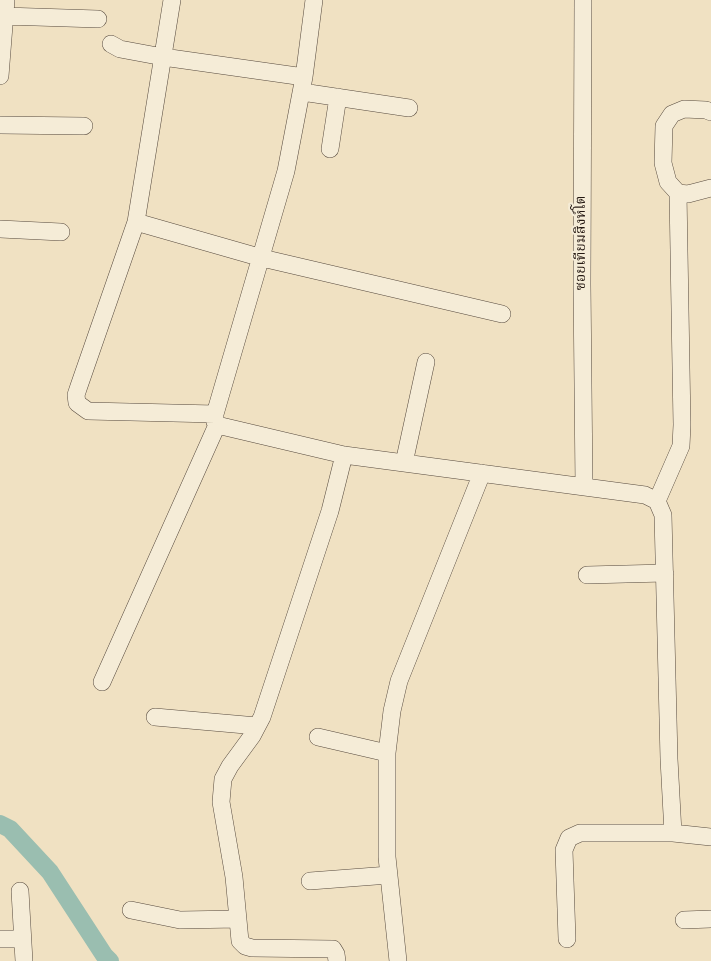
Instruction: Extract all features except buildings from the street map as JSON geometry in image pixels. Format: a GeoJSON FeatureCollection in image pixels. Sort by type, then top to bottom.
{"type":"FeatureCollection","features":[{"type":"Feature","properties":{"kind":"street"},"geometry":{"type":"LineString","coordinates":[[172,0],[136,222],[76,395],[77,403],[88,411],[216,420],[344,455],[645,495],[657,502],[663,515],[669,760],[673,833]]}},
{"type":"Feature","properties":{"kind":"street"},"geometry":{"type":"LineString","coordinates":[[102,682],[216,420],[286,171],[303,85],[314,0]]}},
{"type":"Feature","properties":{"kind":"street","name":"ซอยเทียมสิงห์โต"},"geometry":{"type":"LineString","coordinates":[[583,0],[582,284],[584,486]]}},
{"type":"Feature","properties":{"kind":"street"},"geometry":{"type":"LineString","coordinates":[[0,76],[5,8],[98,19]]}},
{"type":"Feature","properties":{"kind":"street"},"geometry":{"type":"LineString","coordinates":[[111,44],[120,49],[303,85],[338,97],[409,108]]}},
{"type":"Feature","properties":{"kind":"street"},"geometry":{"type":"LineString","coordinates":[[330,149],[338,97]]}},
{"type":"Feature","properties":{"kind":"street"},"geometry":{"type":"LineString","coordinates":[[657,502],[681,446],[678,194],[668,182],[663,162],[664,126],[672,114],[684,109],[706,110],[711,112]]}},
{"type":"Feature","properties":{"kind":"street"},"geometry":{"type":"LineString","coordinates":[[0,125],[84,126]]}},
{"type":"Feature","properties":{"kind":"street"},"geometry":{"type":"LineString","coordinates":[[678,194],[688,194],[711,188]]}},
{"type":"Feature","properties":{"kind":"street"},"geometry":{"type":"LineString","coordinates":[[136,222],[262,258],[502,314]]}},
{"type":"Feature","properties":{"kind":"street"},"geometry":{"type":"LineString","coordinates":[[0,229],[61,232]]}},
{"type":"Feature","properties":{"kind":"street"},"geometry":{"type":"LineString","coordinates":[[404,463],[426,362]]}},
{"type":"Feature","properties":{"kind":"street"},"geometry":{"type":"LineString","coordinates":[[337,961],[336,954],[333,949],[252,948],[246,946],[240,941],[234,877],[221,802],[223,779],[262,717],[330,511],[344,455]]}},
{"type":"Feature","properties":{"kind":"street"},"geometry":{"type":"LineString","coordinates":[[398,961],[387,857],[387,753],[392,711],[399,681],[482,473]]}},
{"type":"Feature","properties":{"kind":"street"},"geometry":{"type":"LineString","coordinates":[[587,575],[665,573]]}},
{"type":"Feature","properties":{"kind":"street"},"geometry":{"type":"LineString","coordinates":[[155,716],[256,726]]}},
{"type":"Feature","properties":{"kind":"street"},"geometry":{"type":"LineString","coordinates":[[318,737],[387,753]]}},
{"type":"Feature","properties":{"kind":"street"},"geometry":{"type":"LineString","coordinates":[[567,939],[564,850],[569,838],[580,833],[673,833],[711,837]]}},
{"type":"Feature","properties":{"kind":"street"},"geometry":{"type":"LineString","coordinates":[[310,881],[389,875]]}},
{"type":"Feature","properties":{"kind":"street"},"geometry":{"type":"LineString","coordinates":[[20,891],[24,961]]}},
{"type":"Feature","properties":{"kind":"street"},"geometry":{"type":"LineString","coordinates":[[132,910],[180,920],[238,919]]}},
{"type":"Feature","properties":{"kind":"street"},"geometry":{"type":"LineString","coordinates":[[684,920],[711,919]]}},
{"type":"Feature","properties":{"kind":"street"},"geometry":{"type":"LineString","coordinates":[[0,939],[22,938]]}},
{"type":"Feature","properties":{"kind":"waterway"},"geometry":{"type":"LineString","coordinates":[[0,824],[10,829],[50,872],[104,955],[110,961]]}}]}
